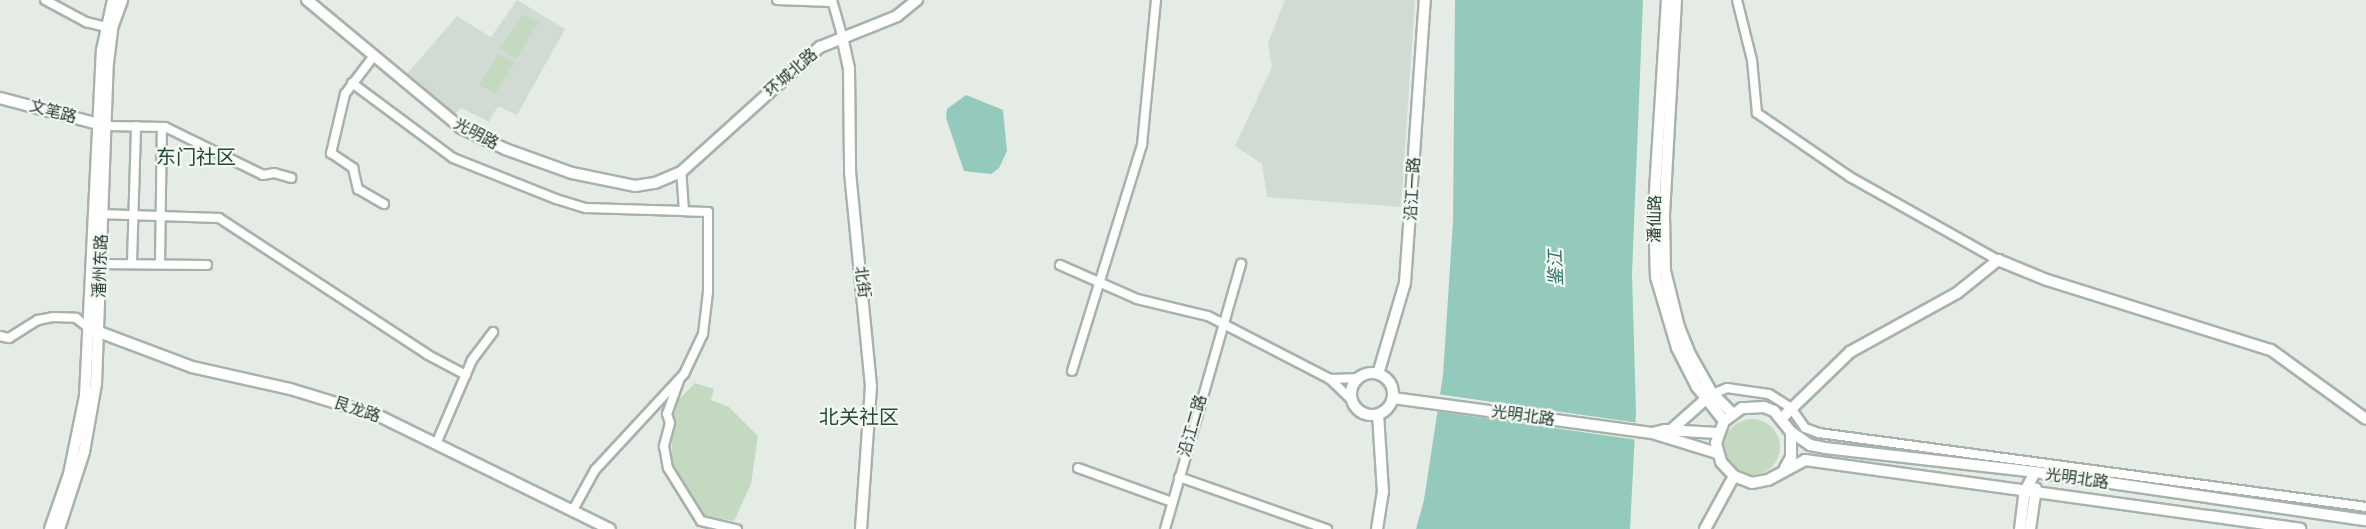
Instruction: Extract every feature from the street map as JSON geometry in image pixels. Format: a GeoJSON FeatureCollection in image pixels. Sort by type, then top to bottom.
{"type":"FeatureCollection","features":[{"type":"Feature","properties":{"kind":"street"},"geometry":{"type":"LineString","coordinates":[[45,0],[86,22],[108,28]]}},
{"type":"Feature","properties":{"kind":"street","name":"潘州东路"},"geometry":{"type":"LineString","coordinates":[[59,529],[88,433],[95,332],[102,125],[108,28],[113,0]]}},
{"type":"Feature","properties":{"kind":"street","name":"潘州东路"},"geometry":{"type":"LineString","coordinates":[[108,28],[122,0]]}},
{"type":"Feature","properties":{"kind":"street","name":"光明路"},"geometry":{"type":"LineString","coordinates":[[307,0],[447,118],[506,149],[572,173],[626,186],[655,183],[681,171]]}},
{"type":"Feature","properties":{"kind":"street"},"geometry":{"type":"LineString","coordinates":[[777,0],[832,1],[842,36]]}},
{"type":"Feature","properties":{"kind":"street","name":"环城北路"},"geometry":{"type":"LineString","coordinates":[[681,171],[811,54],[842,36],[897,16],[917,0]]}},
{"type":"Feature","properties":{"kind":"street"},"geometry":{"type":"LineString","coordinates":[[1072,370],[1102,282],[1142,145],[1156,0]]}},
{"type":"Feature","properties":{"kind":"street","name":"沿江一路"},"geometry":{"type":"LineString","coordinates":[[1378,374],[1405,283],[1425,0]]}},
{"type":"Feature","properties":{"kind":"street","name":"潘仙路"},"geometry":{"type":"LineString","coordinates":[[1667,0],[1654,207],[1656,277],[1677,348],[1709,396],[1728,417]]}},
{"type":"Feature","properties":{"kind":"street","name":"潘仙路"},"geometry":{"type":"LineString","coordinates":[[1676,0],[1664,215],[1665,271],[1679,327],[1709,396]]}},
{"type":"Feature","properties":{"kind":"street"},"geometry":{"type":"LineString","coordinates":[[1737,0],[1752,60],[1757,113],[1850,177],[1998,260],[2047,280],[2271,350],[2366,419]]}},
{"type":"Feature","properties":{"kind":"street","name":"北街"},"geometry":{"type":"LineString","coordinates":[[842,36],[849,68],[850,172],[871,386],[861,529]]}},
{"type":"Feature","properties":{"kind":"street"},"geometry":{"type":"LineString","coordinates":[[373,57],[352,83],[341,106],[331,153],[352,168],[358,189],[384,204]]}},
{"type":"Feature","properties":{"kind":"street"},"geometry":{"type":"LineString","coordinates":[[352,83],[453,158],[556,199],[586,208],[708,212],[705,323],[699,345],[679,381],[667,414],[670,423],[664,446],[668,468],[701,521],[737,529]]}},
{"type":"Feature","properties":{"kind":"street","name":"文笔路"},"geometry":{"type":"LineString","coordinates":[[0,98],[102,125]]}},
{"type":"Feature","properties":{"kind":"street"},"geometry":{"type":"LineString","coordinates":[[102,125],[162,127],[264,176],[274,172],[291,178]]}},
{"type":"Feature","properties":{"kind":"street"},"geometry":{"type":"LineString","coordinates":[[132,264],[136,126]]}},
{"type":"Feature","properties":{"kind":"street"},"geometry":{"type":"LineString","coordinates":[[160,264],[162,127]]}},
{"type":"Feature","properties":{"kind":"street"},"geometry":{"type":"LineString","coordinates":[[681,171],[684,211]]}},
{"type":"Feature","properties":{"kind":"street"},"geometry":{"type":"LineString","coordinates":[[99,214],[221,219],[420,351],[466,375]]}},
{"type":"Feature","properties":{"kind":"street"},"geometry":{"type":"LineString","coordinates":[[1705,529],[1734,477],[1717,453],[1718,433],[1728,417],[1753,406],[1764,407],[1782,418],[1850,352],[1957,293],[1998,260]]}},
{"type":"Feature","properties":{"kind":"street"},"geometry":{"type":"LineString","coordinates":[[97,264],[207,265]]}},
{"type":"Feature","properties":{"kind":"street","name":"沿江二路"},"geometry":{"type":"LineString","coordinates":[[1165,529],[1221,323],[1241,264]]}},
{"type":"Feature","properties":{"kind":"street"},"geometry":{"type":"LineString","coordinates":[[1060,265],[1137,299],[1193,310],[1221,323],[1330,379],[1351,399],[1358,411],[1378,415],[1388,409],[1393,398],[1391,386],[1378,374],[1359,378],[1330,379]]}},
{"type":"Feature","properties":{"kind":"street"},"geometry":{"type":"LineString","coordinates":[[0,336],[9,338],[38,320],[53,317],[76,318],[95,332]]}},
{"type":"Feature","properties":{"kind":"street","name":"潘州东路"},"geometry":{"type":"LineString","coordinates":[[50,529],[69,474],[81,422],[95,332]]}},
{"type":"Feature","properties":{"kind":"street","name":"艮龙路"},"geometry":{"type":"LineString","coordinates":[[95,332],[192,367],[290,389],[379,416],[610,529]]}},
{"type":"Feature","properties":{"kind":"street"},"geometry":{"type":"LineString","coordinates":[[436,444],[466,375],[493,332]]}},
{"type":"Feature","properties":{"kind":"street"},"geometry":{"type":"LineString","coordinates":[[1351,399],[1352,387],[1359,378]]}},
{"type":"Feature","properties":{"kind":"street"},"geometry":{"type":"LineString","coordinates":[[573,510],[595,470],[679,381]]}},
{"type":"Feature","properties":{"kind":"street"},"geometry":{"type":"LineString","coordinates":[[1671,430],[1709,396],[1727,387],[1758,391],[1791,408],[1805,428],[1819,433],[2036,467],[2366,507]]}},
{"type":"Feature","properties":{"kind":"street","name":"光明北路"},"geometry":{"type":"LineString","coordinates":[[1393,398],[1653,433],[1717,453]]}},
{"type":"Feature","properties":{"kind":"street"},"geometry":{"type":"LineString","coordinates":[[1377,529],[1383,492],[1378,415]]}},
{"type":"Feature","properties":{"kind":"street","name":"光明北路"},"geometry":{"type":"LineString","coordinates":[[1782,418],[1791,432],[1810,445],[2036,467],[2224,500],[2366,520]]}},
{"type":"Feature","properties":{"kind":"street","name":"光明北路"},"geometry":{"type":"LineString","coordinates":[[1653,433],[1671,430],[1718,433]]}},
{"type":"Feature","properties":{"kind":"street"},"geometry":{"type":"LineString","coordinates":[[1785,468],[1792,450],[1791,432]]}},
{"type":"Feature","properties":{"kind":"street","name":"光明北路"},"geometry":{"type":"LineString","coordinates":[[1734,477],[1760,482],[1805,460],[2300,529]]}},
{"type":"Feature","properties":{"kind":"street"},"geometry":{"type":"LineString","coordinates":[[2020,529],[2036,467]]}},
{"type":"Feature","properties":{"kind":"street"},"geometry":{"type":"LineString","coordinates":[[1078,468],[1172,502]]}},
{"type":"Feature","properties":{"kind":"street"},"geometry":{"type":"LineString","coordinates":[[1179,477],[1327,529]]}},
{"type":"Feature","properties":{"kind":"street"},"geometry":{"type":"LineString","coordinates":[[2030,492],[2031,529]]}},
{"type":"Feature","properties":{"kind":"street"},"geometry":{"type":"LineString","coordinates":[[2222,517],[2224,500]]}},
{"type":"Feature","properties":{"kind":"shaded area"},"geometry":{"type":"Polygon","coordinates":[[[517,0],[565,29],[517,115],[498,106],[489,122],[461,108],[455,114],[407,74],[457,16],[491,37],[517,0]]]}},
{"type":"Feature","properties":{"kind":"shaded area"},"geometry":{"type":"Polygon","coordinates":[[[1285,0],[1415,0],[1401,207],[1267,197],[1262,164],[1235,146],[1272,67],[1268,43],[1285,0]]]}},
{"type":"Feature","properties":{"kind":"shaded area"},"geometry":{"type":"Polygon","coordinates":[[[523,14],[539,22],[516,59],[500,49],[523,14]]]}},
{"type":"Feature","properties":{"kind":"shaded area"},"geometry":{"type":"Polygon","coordinates":[[[498,54],[515,62],[495,94],[479,85],[498,54]]]}},
{"type":"Feature","properties":{"kind":"shaded area"},"geometry":{"type":"Polygon","coordinates":[[[695,383],[714,389],[711,400],[729,407],[758,436],[751,484],[734,521],[705,516],[672,462],[671,407],[695,383]]]}},
{"type":"Feature","properties":{"kind":"shaded area"},"geometry":{"type":"Polygon","coordinates":[[[1746,419],[1758,419],[1768,423],[1776,431],[1780,447],[1776,463],[1768,471],[1758,475],[1746,475],[1736,471],[1728,463],[1724,453],[1724,441],[1728,431],[1736,423],[1746,419]]]}},
{"type":"Feature","properties":{"kind":"water","name":"鉴江"},"geometry":{"type":"Polygon","coordinates":[[[1455,0],[1643,0],[1632,274],[1636,412],[1630,529],[1416,529],[1424,500],[1443,375],[1453,221],[1455,0]]]}},
{"type":"Feature","properties":{"kind":"water"},"geometry":{"type":"Polygon","coordinates":[[[966,95],[1003,110],[1007,151],[999,168],[991,174],[964,171],[946,118],[947,109],[966,95]]]}},
{"type":"Feature","properties":{"kind":"pier"},"geometry":{"type":"Polygon","coordinates":[[[1437,394],[1639,423],[1638,440],[1435,411],[1437,394]]]}},
{"type":"Feature","properties":{"kind":"district","name":"东门社区"},"geometry":{"type":"Point","coordinates":[196,157]}},
{"type":"Feature","properties":{"kind":"district","name":"北关社区"},"geometry":{"type":"Point","coordinates":[859,417]}}]}
